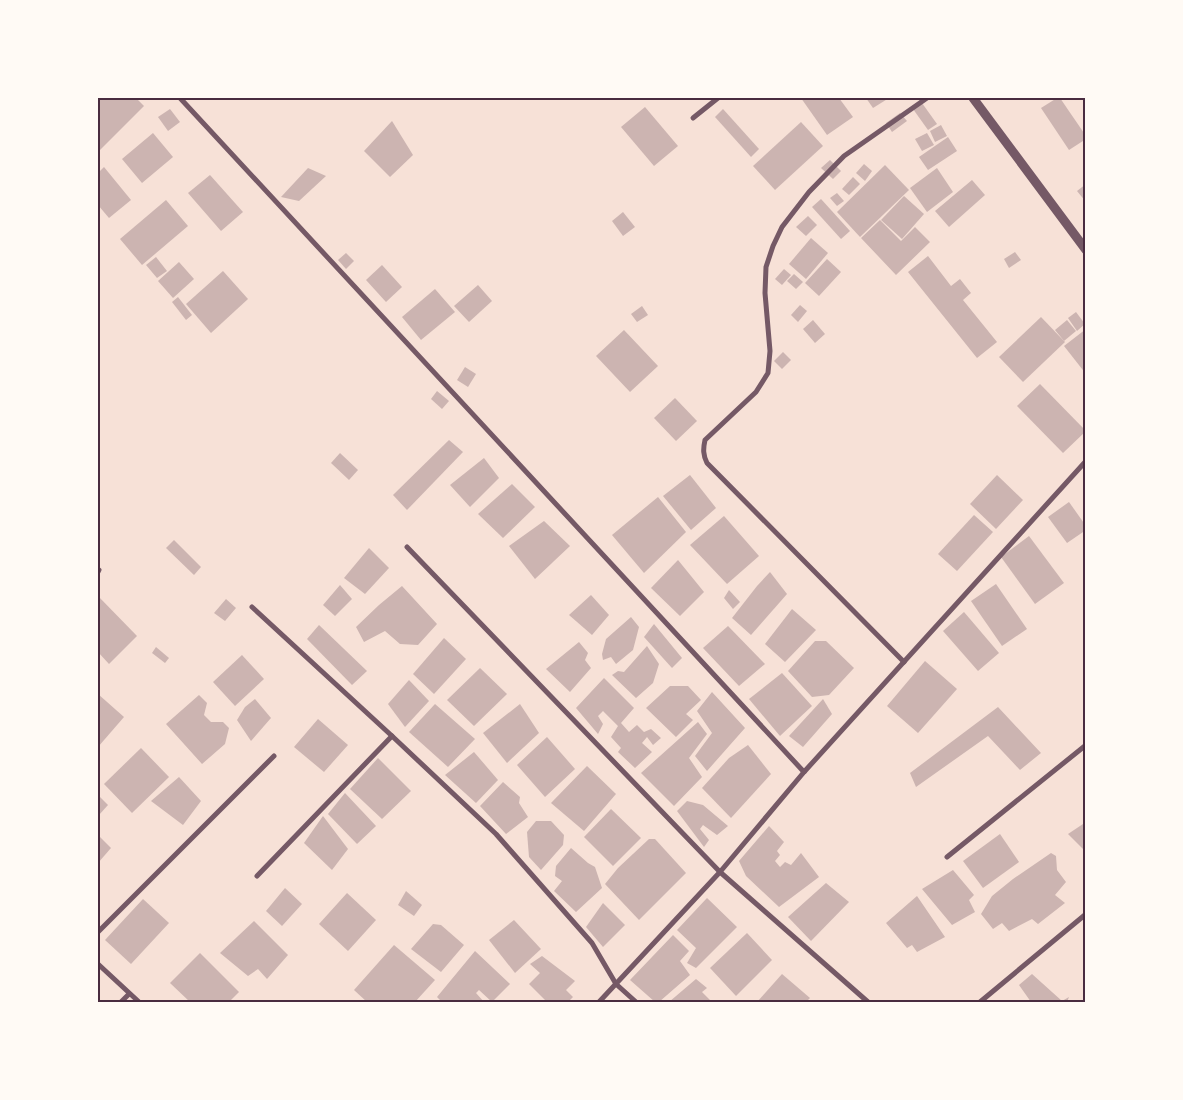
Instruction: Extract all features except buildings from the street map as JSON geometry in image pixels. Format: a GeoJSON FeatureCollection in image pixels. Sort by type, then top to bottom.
{"type":"FeatureCollection","features":[{"type":"Feature","properties":{"kind":"street"},"geometry":{"type":"LineString","coordinates":[[180,98],[804,772]]}},
{"type":"Feature","properties":{"kind":"street"},"geometry":{"type":"LineString","coordinates":[[693,118],[718,98]]}},
{"type":"Feature","properties":{"kind":"street"},"geometry":{"type":"LineString","coordinates":[[904,662],[707,463],[703,448],[705,440],[756,392],[768,373],[770,351],[765,293],[766,267],[782,227],[809,192],[844,156],[926,98]]}},
{"type":"Feature","properties":{"kind":"street"},"geometry":{"type":"LineString","coordinates":[[973,98],[1086,250]]}},
{"type":"Feature","properties":{"kind":"street"},"geometry":{"type":"LineString","coordinates":[[599,1002],[720,872],[804,772],[1086,461]]}},
{"type":"Feature","properties":{"kind":"street"},"geometry":{"type":"LineString","coordinates":[[407,547],[720,872],[868,1002]]}},
{"type":"Feature","properties":{"kind":"street"},"geometry":{"type":"LineString","coordinates":[[252,608],[496,834],[592,943],[616,984],[636,1002]]}},
{"type":"Feature","properties":{"kind":"street"},"geometry":{"type":"LineString","coordinates":[[256,876],[392,736]]}},
{"type":"Feature","properties":{"kind":"street"},"geometry":{"type":"LineString","coordinates":[[947,857],[1086,745]]}},
{"type":"Feature","properties":{"kind":"street"},"geometry":{"type":"LineString","coordinates":[[98,932],[274,756]]}},
{"type":"Feature","properties":{"kind":"street"},"geometry":{"type":"LineString","coordinates":[[980,1002],[1086,914]]}},
{"type":"Feature","properties":{"kind":"street"},"geometry":{"type":"LineString","coordinates":[[98,964],[139,1002]]}},
{"type":"Feature","properties":{"kind":"street"},"geometry":{"type":"LineString","coordinates":[[121,1002],[129,994]]}}]}
